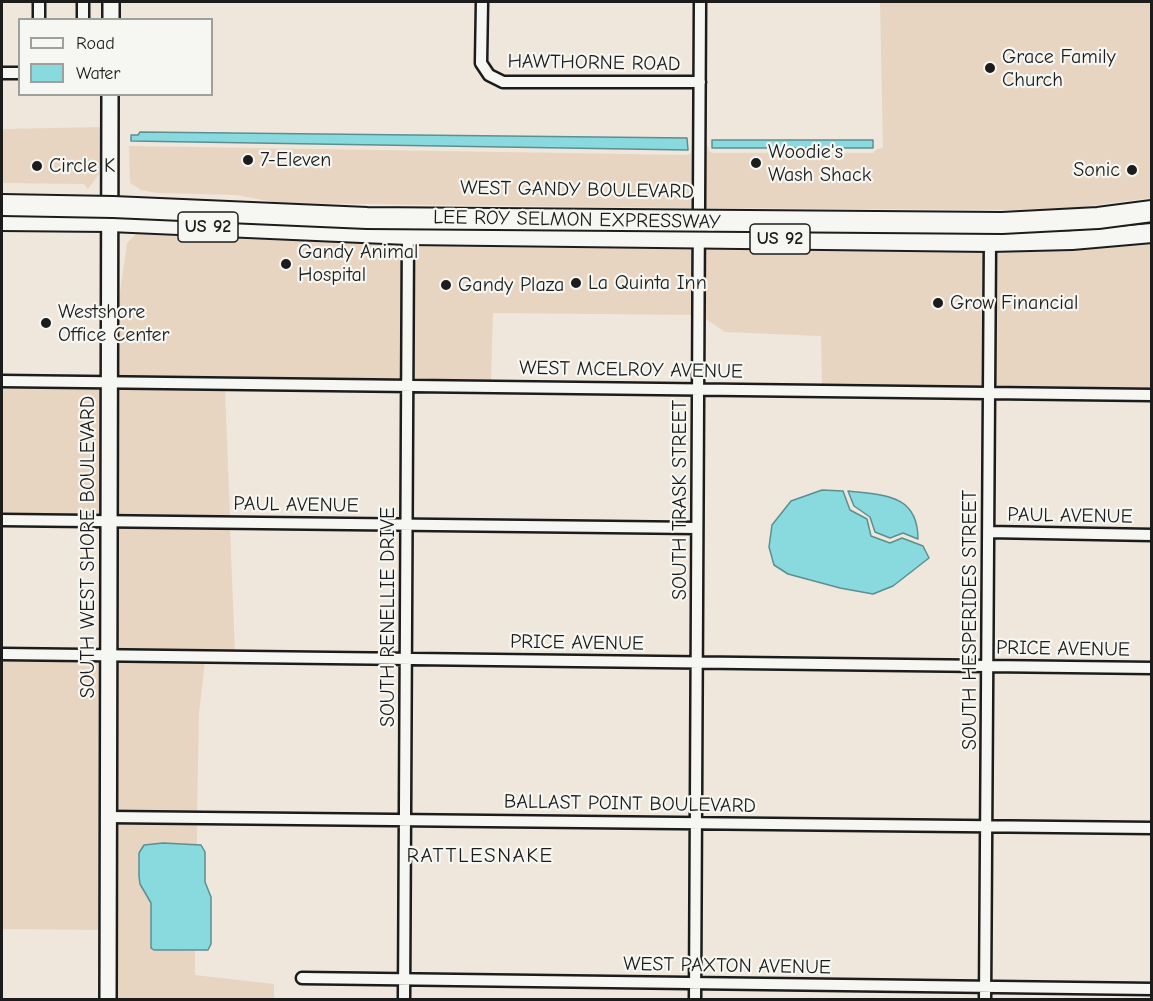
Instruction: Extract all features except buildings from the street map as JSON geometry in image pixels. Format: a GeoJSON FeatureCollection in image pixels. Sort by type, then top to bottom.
{"type":"FeatureCollection","features":[{"type":"Feature","properties":{"kind":"highway","name":"LEE ROY SELMON EXPRESSWAY"},"geometry":{"type":"LineString","coordinates":[[2,205],[113,207],[367,218],[1002,224],[1098,218],[1152,211]]}},
{"type":"Feature","properties":{"kind":"highway","name":"LEE ROY SELMON EXPRESSWAY"},"geometry":{"type":"LineString","coordinates":[[2,220],[113,220],[366,230],[990,234],[1152,224]]}},
{"type":"Feature","properties":{"kind":"main road","name":"WEST GANDY BOULEVARD"},"geometry":{"type":"LineString","coordinates":[[2,200],[110,201],[407,211],[816,216],[1042,217],[1152,207]]}},
{"type":"Feature","properties":{"kind":"main road"},"geometry":{"type":"LineString","coordinates":[[367,232],[404,218],[407,211]]}},
{"type":"Feature","properties":{"kind":"main road"},"geometry":{"type":"LineString","coordinates":[[408,234],[420,221],[432,216],[527,217],[543,213]]}},
{"type":"Feature","properties":{"kind":"main road"},"geometry":{"type":"LineString","coordinates":[[554,236],[575,230],[669,232],[686,229],[698,214]]}},
{"type":"Feature","properties":{"kind":"main road"},"geometry":{"type":"LineString","coordinates":[[698,238],[705,225],[719,219],[807,221],[816,216]]}},
{"type":"Feature","properties":{"kind":"main road"},"geometry":{"type":"LineString","coordinates":[[877,240],[917,231],[1022,231],[1033,228],[1042,217]]}},
{"type":"Feature","properties":{"kind":"main road","name":"US 92"},"geometry":{"type":"LineString","coordinates":[[2,220],[408,234],[990,242],[1058,241],[1152,233]]}},
{"type":"Feature","properties":{"kind":"main road"},"geometry":{"type":"LineString","coordinates":[[1058,241],[1083,233],[1152,224]]}},
{"type":"Feature","properties":{"kind":"street"},"geometry":{"type":"LineString","coordinates":[[39,2],[39,18]]}},
{"type":"Feature","properties":{"kind":"street"},"geometry":{"type":"LineString","coordinates":[[83,2],[83,18]]}},
{"type":"Feature","properties":{"kind":"street"},"geometry":{"type":"LineString","coordinates":[[111,2],[111,18]]}},
{"type":"Feature","properties":{"kind":"street","name":"HAWTHORNE ROAD"},"geometry":{"type":"LineString","coordinates":[[482,2],[481,63],[489,75],[503,82],[700,82]]}},
{"type":"Feature","properties":{"kind":"street","name":"SOUTH TRASK STREET"},"geometry":{"type":"LineString","coordinates":[[695,999],[699,2]]}},
{"type":"Feature","properties":{"kind":"street"},"geometry":{"type":"LineString","coordinates":[[2,73],[18,73]]}},
{"type":"Feature","properties":{"kind":"street","name":"SOUTH WEST SHORE BOULEVARD"},"geometry":{"type":"LineString","coordinates":[[108,999],[110,96]]}},
{"type":"Feature","properties":{"kind":"street","name":"SOUTH RENELLIE DRIVE"},"geometry":{"type":"LineString","coordinates":[[404,999],[408,234]]}},
{"type":"Feature","properties":{"kind":"street","name":"SOUTH HESPERIDES STREET"},"geometry":{"type":"LineString","coordinates":[[985,999],[990,242]]}},
{"type":"Feature","properties":{"kind":"street","name":"WEST MCELROY AVENUE"},"geometry":{"type":"LineString","coordinates":[[2,381],[1152,395]]}},
{"type":"Feature","properties":{"kind":"street","name":"PAUL AVENUE"},"geometry":{"type":"LineString","coordinates":[[2,520],[698,528]]}},
{"type":"Feature","properties":{"kind":"street","name":"PAUL AVENUE"},"geometry":{"type":"LineString","coordinates":[[988,532],[1152,535]]}},
{"type":"Feature","properties":{"kind":"street","name":"PRICE AVENUE"},"geometry":{"type":"LineString","coordinates":[[2,654],[1152,668]]}},
{"type":"Feature","properties":{"kind":"street","name":"BALLAST POINT BOULEVARD"},"geometry":{"type":"LineString","coordinates":[[108,817],[1152,828]]}},
{"type":"Feature","properties":{"kind":"street","name":"WEST PAXTON AVENUE"},"geometry":{"type":"LineString","coordinates":[[302,978],[1152,989]]}},
{"type":"Feature","properties":{"kind":"shaded area"},"geometry":{"type":"Polygon","coordinates":[[[880,2],[1151,2],[1151,198],[1073,208],[1013,210],[704,208],[704,146],[708,146],[712,153],[873,153],[883,148],[880,2]]]}},
{"type":"Feature","properties":{"kind":"shaded area"},"geometry":{"type":"Polygon","coordinates":[[[102,127],[99,174],[88,189],[84,184],[2,183],[2,129],[102,127]]]}},
{"type":"Feature","properties":{"kind":"shaded area"},"geometry":{"type":"Polygon","coordinates":[[[692,145],[694,145],[693,208],[279,203],[236,195],[157,193],[141,190],[130,183],[129,146],[688,155],[691,153],[692,145]]]}},
{"type":"Feature","properties":{"kind":"shaded area"},"geometry":{"type":"Polygon","coordinates":[[[186,231],[403,240],[403,379],[115,376],[116,320],[127,243],[137,233],[186,231]]]}},
{"type":"Feature","properties":{"kind":"shaded area"},"geometry":{"type":"Polygon","coordinates":[[[413,240],[693,244],[693,315],[493,313],[491,381],[413,379],[413,240]]]}},
{"type":"Feature","properties":{"kind":"shaded area"},"geometry":{"type":"Polygon","coordinates":[[[1151,240],[1151,389],[994,387],[995,249],[1151,240]]]}},
{"type":"Feature","properties":{"kind":"shaded area"},"geometry":{"type":"Polygon","coordinates":[[[703,244],[985,249],[984,387],[822,385],[821,336],[725,332],[703,317],[703,244]]]}},
{"type":"Feature","properties":{"kind":"shaded area"},"geometry":{"type":"Polygon","coordinates":[[[2,386],[105,387],[104,515],[2,514],[2,386]]]}},
{"type":"Feature","properties":{"kind":"shaded area"},"geometry":{"type":"Polygon","coordinates":[[[115,387],[225,389],[230,517],[114,515],[115,387]]]}},
{"type":"Feature","properties":{"kind":"shaded area"},"geometry":{"type":"Polygon","coordinates":[[[114,527],[230,528],[235,651],[114,650],[114,527]]]}},
{"type":"Feature","properties":{"kind":"shaded area"},"geometry":{"type":"Polygon","coordinates":[[[2,660],[104,661],[103,930],[2,929],[2,660]]]}},
{"type":"Feature","properties":{"kind":"shaded area"},"geometry":{"type":"Polygon","coordinates":[[[114,661],[205,662],[199,714],[197,812],[114,811],[114,661]]]}},
{"type":"Feature","properties":{"kind":"shaded area"},"geometry":{"type":"Polygon","coordinates":[[[114,823],[197,824],[197,845],[151,844],[139,876],[140,884],[151,903],[151,948],[195,951],[195,975],[274,984],[274,999],[113,1000],[114,823]]]}},
{"type":"Feature","properties":{"kind":"water"},"geometry":{"type":"Polygon","coordinates":[[[140,132],[687,138],[688,150],[131,141],[131,135],[138,135],[140,132]]]}},
{"type":"Feature","properties":{"kind":"water"},"geometry":{"type":"Polygon","coordinates":[[[712,140],[873,140],[873,148],[712,148],[712,140]]]}},
{"type":"Feature","properties":{"kind":"water"},"geometry":{"type":"Polygon","coordinates":[[[822,490],[843,491],[850,510],[867,519],[871,536],[890,543],[902,538],[923,546],[929,558],[893,586],[873,594],[788,574],[774,565],[769,547],[772,525],[791,501],[822,490]]]}},
{"type":"Feature","properties":{"kind":"water"},"geometry":{"type":"Polygon","coordinates":[[[848,491],[886,496],[905,505],[912,513],[918,539],[903,533],[890,538],[875,532],[870,517],[854,506],[848,491]]]}},
{"type":"Feature","properties":{"kind":"water"},"geometry":{"type":"Polygon","coordinates":[[[163,843],[201,845],[205,852],[205,882],[211,897],[211,944],[208,950],[154,950],[151,948],[151,903],[140,884],[139,853],[144,845],[163,843]]]}},
{"type":"Feature","properties":{"kind":"place","name":"Grace Family Church"},"geometry":{"type":"Point","coordinates":[990,68]}},
{"type":"Feature","properties":{"kind":"place","name":"7-Eleven"},"geometry":{"type":"Point","coordinates":[248,160]}},
{"type":"Feature","properties":{"kind":"place","name":"Woodie's Wash Shack"},"geometry":{"type":"Point","coordinates":[756,163]}},
{"type":"Feature","properties":{"kind":"place","name":"Circle K"},"geometry":{"type":"Point","coordinates":[37,166]}},
{"type":"Feature","properties":{"kind":"place","name":"Sonic"},"geometry":{"type":"Point","coordinates":[1132,170]}},
{"type":"Feature","properties":{"kind":"place","name":"Gandy Animal Hospital"},"geometry":{"type":"Point","coordinates":[286,264]}},
{"type":"Feature","properties":{"kind":"place","name":"La Quinta Inn"},"geometry":{"type":"Point","coordinates":[576,283]}},
{"type":"Feature","properties":{"kind":"place","name":"Gandy Plaza"},"geometry":{"type":"Point","coordinates":[446,285]}},
{"type":"Feature","properties":{"kind":"place","name":"Grow Financial"},"geometry":{"type":"Point","coordinates":[938,303]}},
{"type":"Feature","properties":{"kind":"place","name":"Westshore Office Center"},"geometry":{"type":"Point","coordinates":[46,323]}},
{"type":"Feature","properties":{"kind":"district","name":"RATTLESNAKE"},"geometry":{"type":"Point","coordinates":[480,856]}}]}
